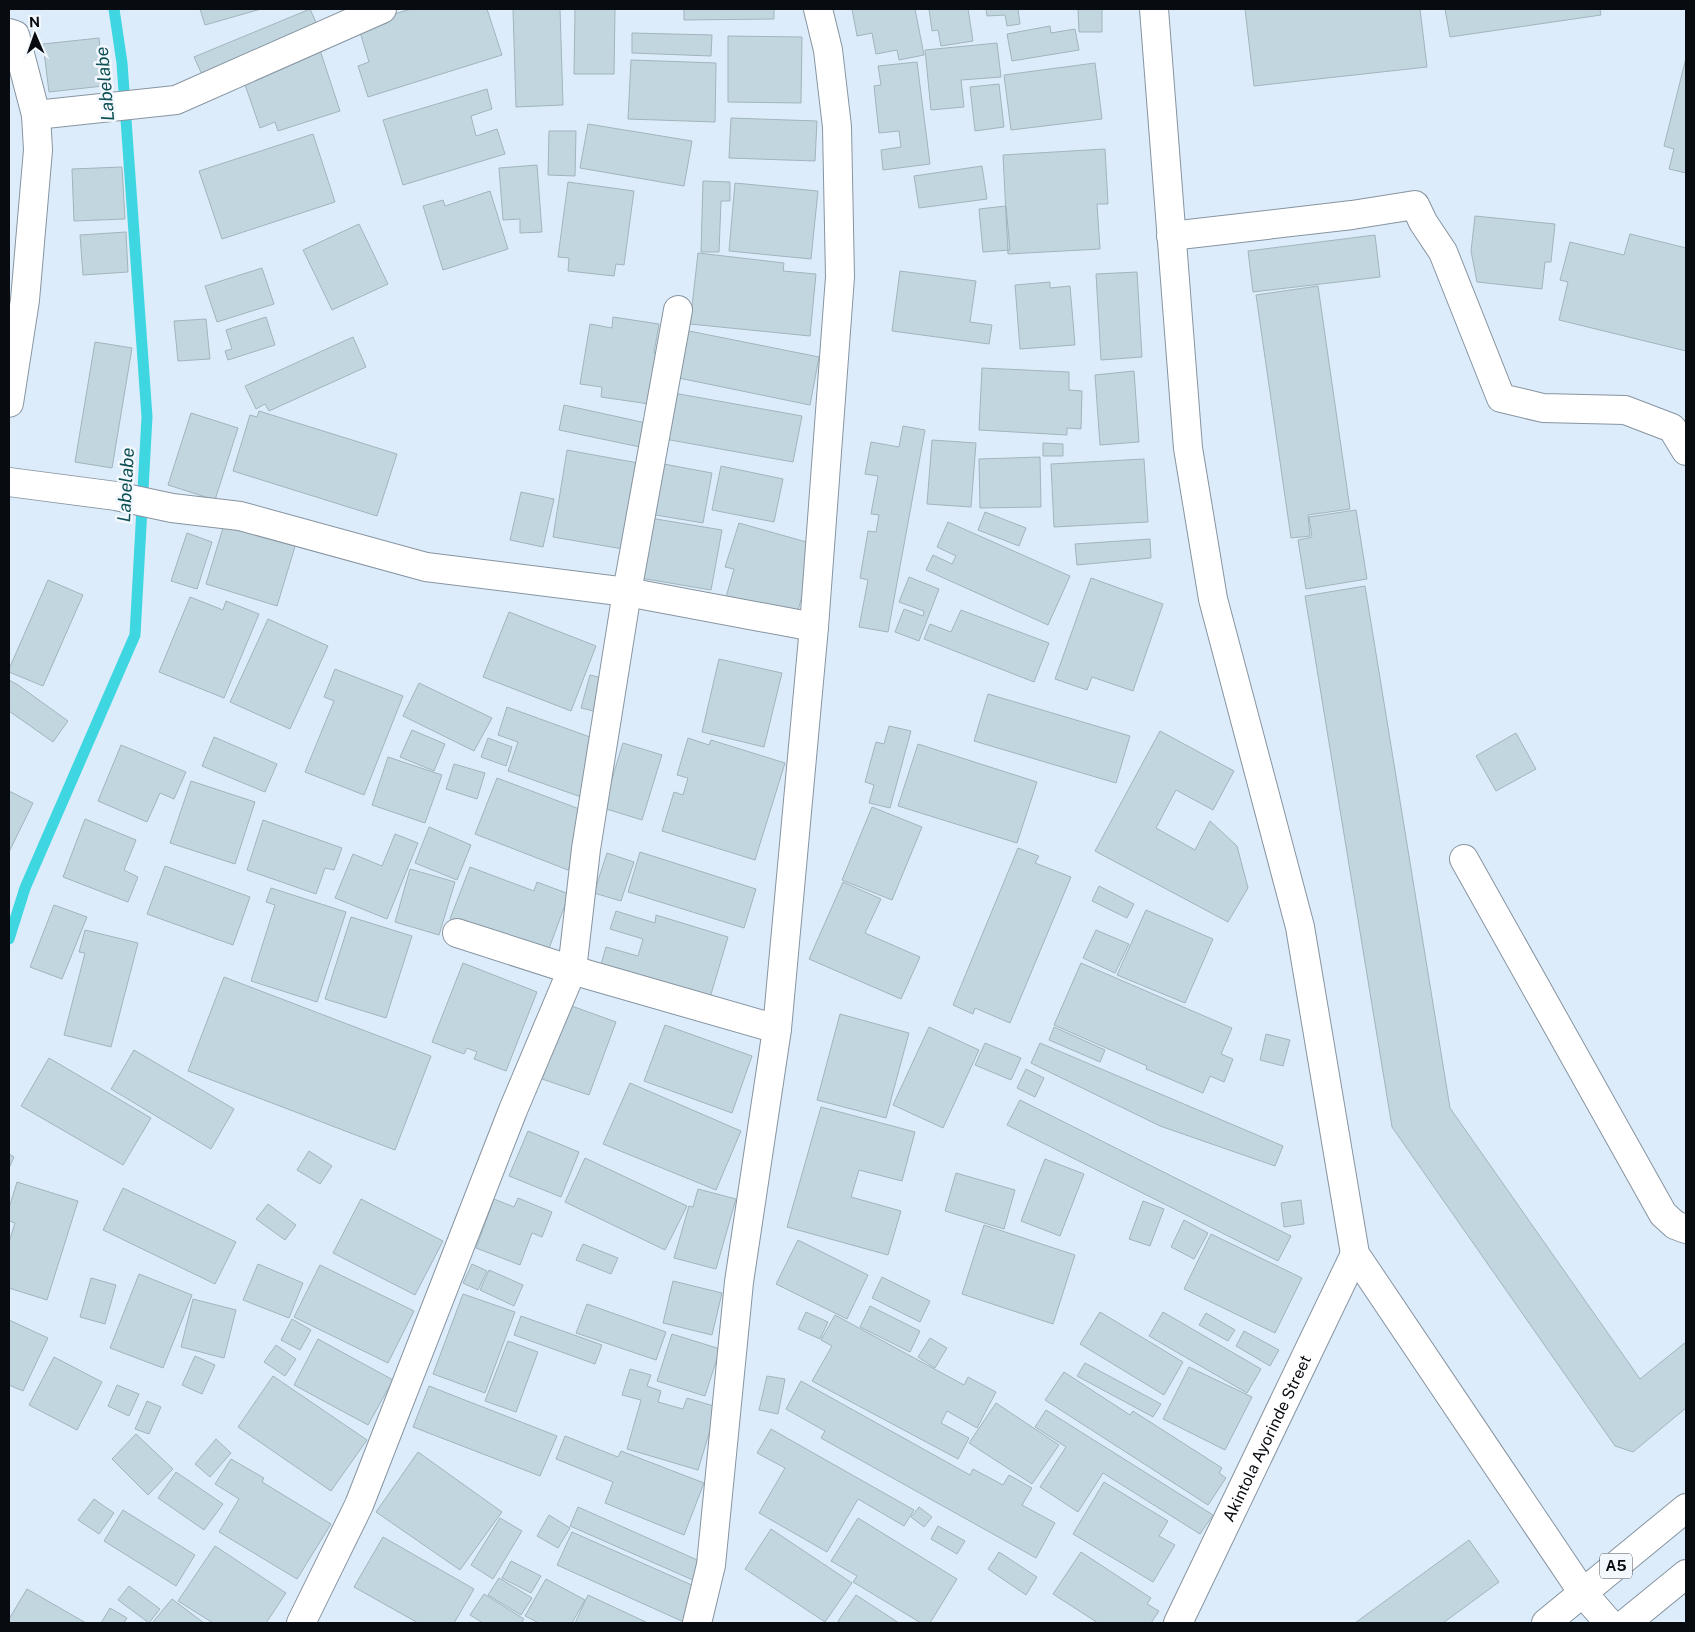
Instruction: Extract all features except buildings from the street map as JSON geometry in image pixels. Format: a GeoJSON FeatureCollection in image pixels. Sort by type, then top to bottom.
{"type":"FeatureCollection","features":[{"type":"Feature","properties":{"kind":"main road"},"geometry":{"type":"LineString","coordinates":[[36,115],[176,100],[382,9]]}},
{"type":"Feature","properties":{"kind":"main road"},"geometry":{"type":"LineString","coordinates":[[697,1623],[711,1565],[739,1282],[777,1029],[814,627],[840,277],[837,127],[828,50],[818,9]]}},
{"type":"Feature","properties":{"kind":"main road"},"geometry":{"type":"LineString","coordinates":[[1154,9],[1188,448],[1214,599],[1300,927],[1355,1254],[1583,1593],[1609,1623]]}},
{"type":"Feature","properties":{"kind":"main road"},"geometry":{"type":"LineString","coordinates":[[9,33],[15,35],[36,115],[38,150],[25,300],[9,403]]}},
{"type":"Feature","properties":{"kind":"main road"},"geometry":{"type":"LineString","coordinates":[[1171,236],[1342,216],[1415,205],[1423,222],[1443,252],[1501,398],[1543,408],[1625,410],[1672,428],[1686,451]]}},
{"type":"Feature","properties":{"kind":"main road"},"geometry":{"type":"LineString","coordinates":[[301,1623],[359,1505],[510,1119],[572,970],[586,849],[627,592],[678,310]]}},
{"type":"Feature","properties":{"kind":"main road"},"geometry":{"type":"LineString","coordinates":[[9,482],[116,496],[172,508],[240,516],[426,567],[627,592],[814,627]]}},
{"type":"Feature","properties":{"kind":"main road"},"geometry":{"type":"LineString","coordinates":[[1464,859],[1663,1214],[1675,1225],[1686,1229]]}},
{"type":"Feature","properties":{"kind":"main road"},"geometry":{"type":"LineString","coordinates":[[456,933],[572,970],[777,1029]]}},
{"type":"Feature","properties":{"kind":"main road","name":"Akintola Ayorinde Street"},"geometry":{"type":"LineString","coordinates":[[1178,1623],[1355,1254]]}},
{"type":"Feature","properties":{"kind":"main road","name":"A5"},"geometry":{"type":"LineString","coordinates":[[1546,1623],[1686,1508]]}},
{"type":"Feature","properties":{"kind":"main road"},"geometry":{"type":"LineString","coordinates":[[1626,1623],[1686,1574]]}},
{"type":"Feature","properties":{"kind":"waterway","name":"Labelabe"},"geometry":{"type":"LineString","coordinates":[[9,939],[25,888],[135,635],[147,417],[122,63],[114,9]]}}]}
